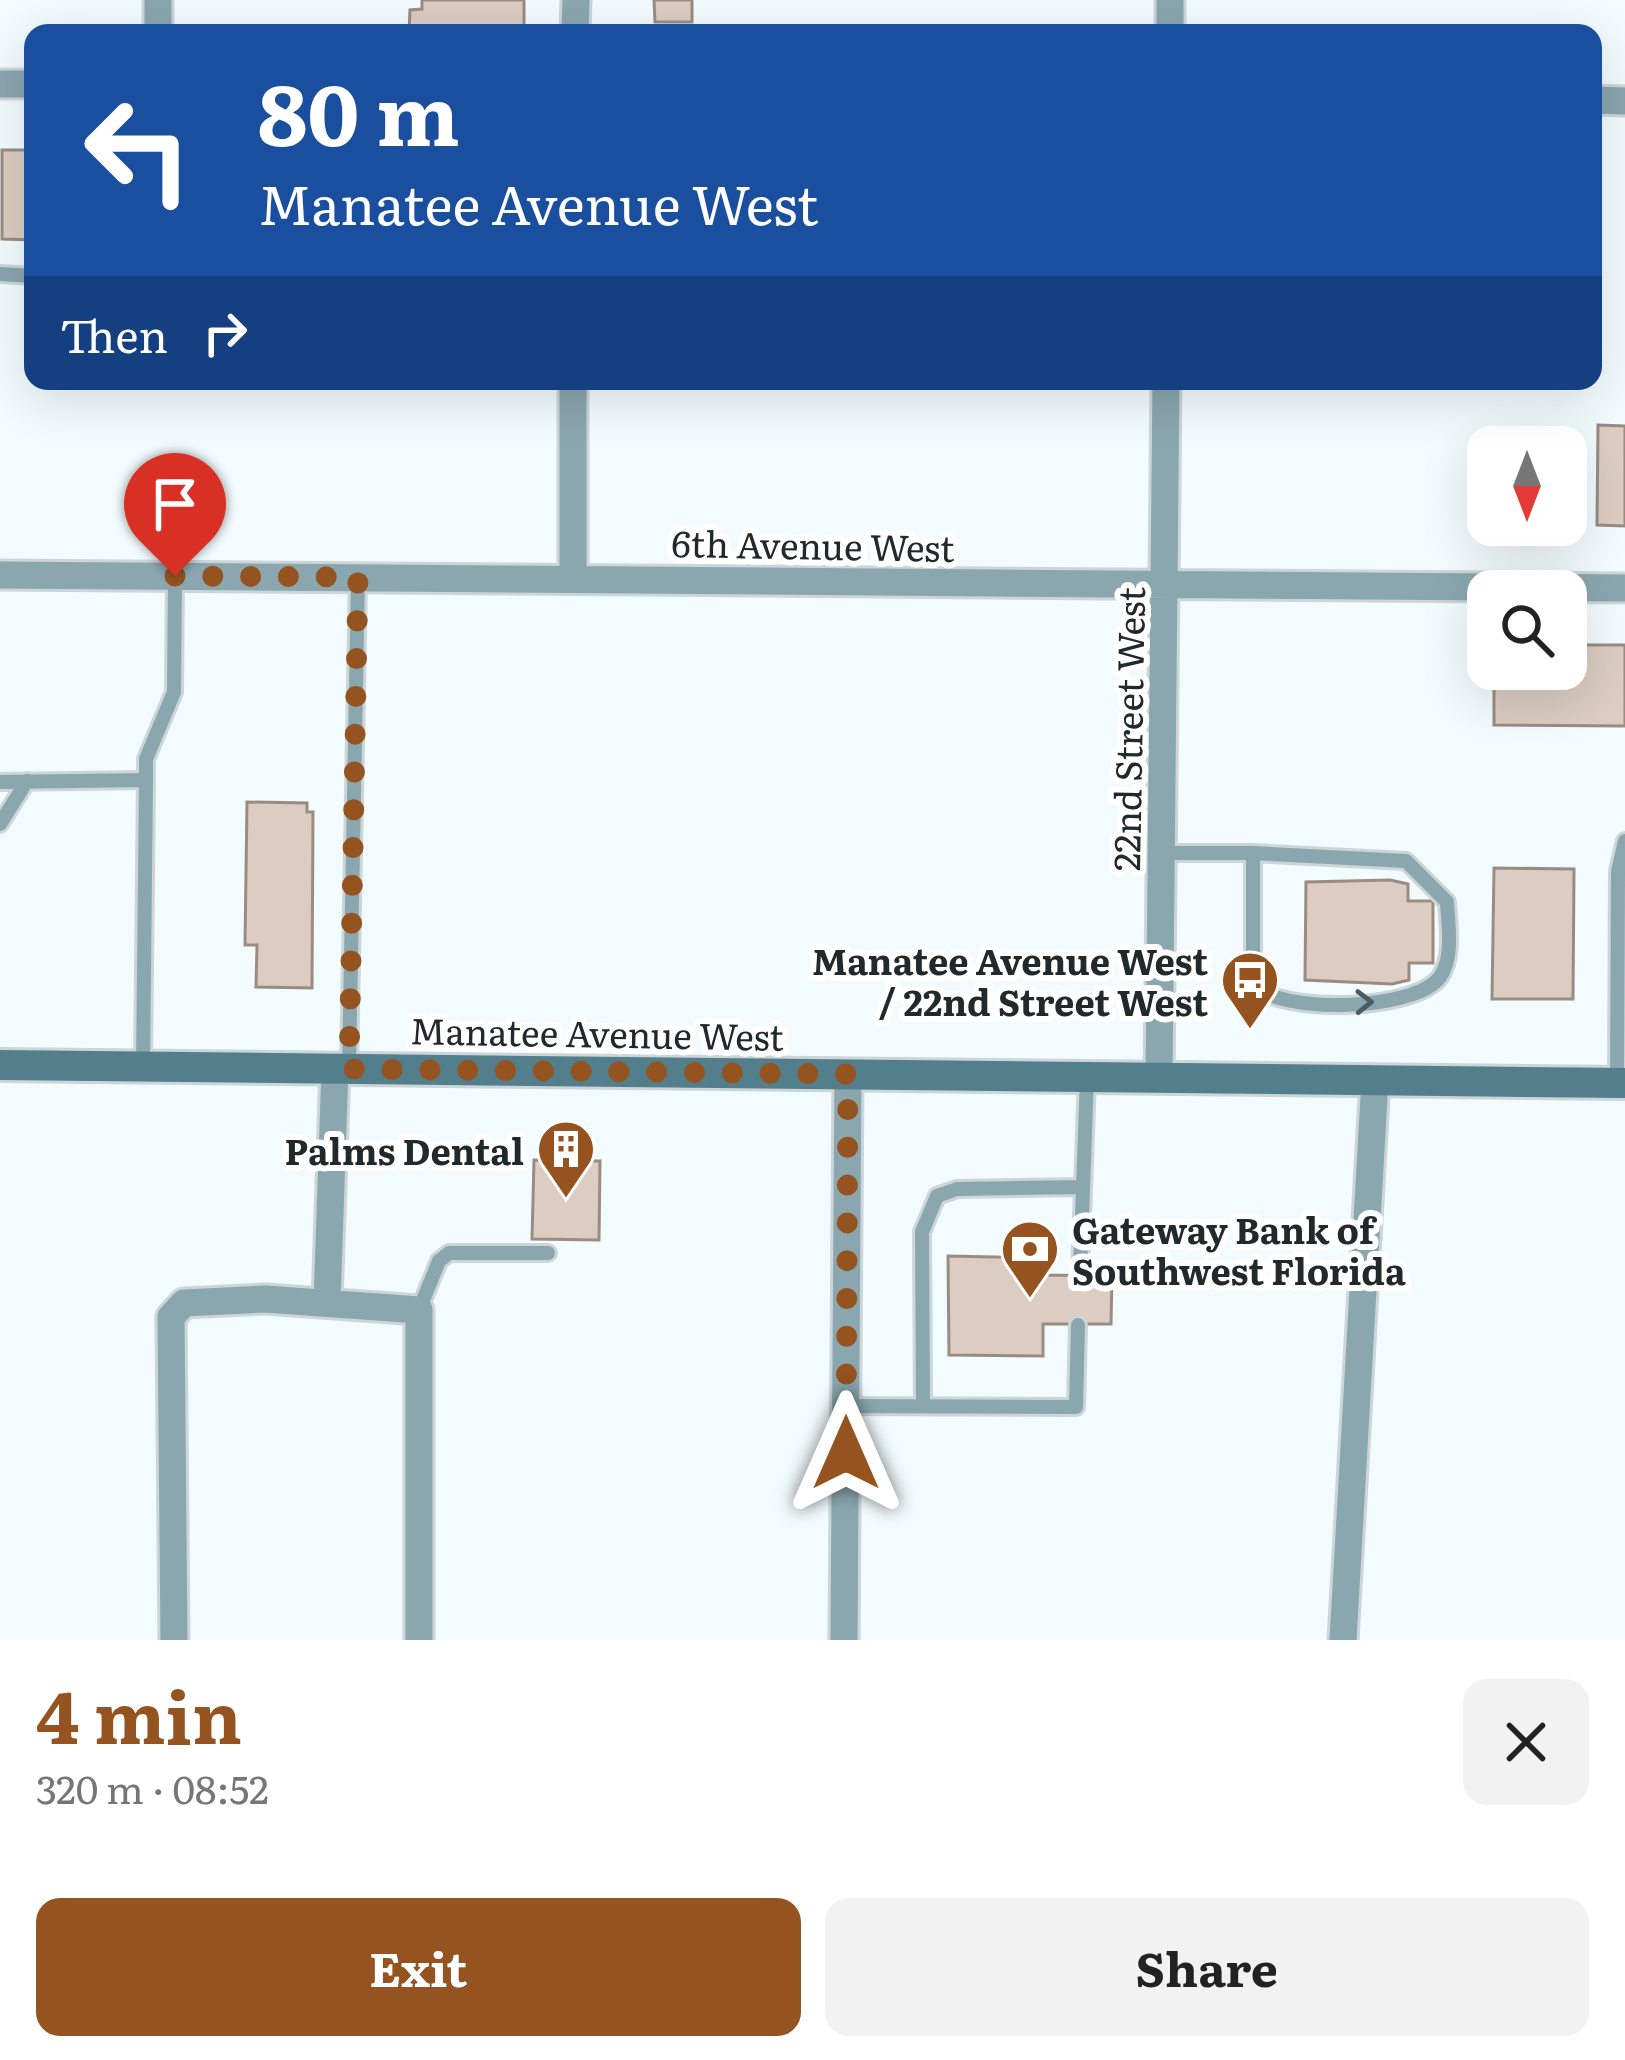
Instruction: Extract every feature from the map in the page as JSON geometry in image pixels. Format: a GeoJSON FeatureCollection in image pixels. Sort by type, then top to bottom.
{"type":"FeatureCollection","features":[{"type":"Feature","properties":{"kind":"main road","name":"Manatee Avenue West"},"geometry":{"type":"LineString","coordinates":[[0,1065],[1621,1082]]}},
{"type":"Feature","properties":{"kind":"street"},"geometry":{"type":"LineString","coordinates":[[573,390],[573,578]]}},
{"type":"Feature","properties":{"kind":"street","name":"22nd Street West"},"geometry":{"type":"LineString","coordinates":[[1159,1078],[1166,390]]}},
{"type":"Feature","properties":{"kind":"street","name":"6th Avenue West"},"geometry":{"type":"LineString","coordinates":[[0,575],[1625,588]]}},
{"type":"Feature","properties":{"kind":"street"},"geometry":{"type":"LineString","coordinates":[[327,1302],[342,1069]]}},
{"type":"Feature","properties":{"kind":"street"},"geometry":{"type":"LineString","coordinates":[[844,1640],[848,1074]]}},
{"type":"Feature","properties":{"kind":"street"},"geometry":{"type":"LineString","coordinates":[[1342,1640],[1375,1080]]}},
{"type":"Feature","properties":{"kind":"street"},"geometry":{"type":"LineString","coordinates":[[174,1640],[171,1317],[184,1303],[202,1300],[327,1302],[419,1310],[419,1640]]}},
{"type":"Feature","properties":{"kind":"lane"},"geometry":{"type":"LineString","coordinates":[[142,1066],[146,759],[174,692],[175,576]]}},
{"type":"Feature","properties":{"kind":"lane"},"geometry":{"type":"LineString","coordinates":[[342,1069],[358,577]]}},
{"type":"Feature","properties":{"kind":"lane"},"geometry":{"type":"LineString","coordinates":[[0,782],[146,780]]}},
{"type":"Feature","properties":{"kind":"lane"},"geometry":{"type":"LineString","coordinates":[[0,824],[27,782]]}},
{"type":"Feature","properties":{"kind":"lane"},"geometry":{"type":"LineString","coordinates":[[1621,1082],[1618,871],[1625,841]]}},
{"type":"Feature","properties":{"kind":"lane"},"geometry":{"type":"LineString","coordinates":[[1161,853],[1253,853],[1406,861],[1442,891],[1448,940],[1439,979],[1406,999],[1282,1002],[1264,996],[1253,984],[1253,853]]}},
{"type":"Feature","properties":{"kind":"lane"},"geometry":{"type":"LineString","coordinates":[[1080,1273],[1087,1077]]}},
{"type":"Feature","properties":{"kind":"lane"},"geometry":{"type":"LineString","coordinates":[[923,1406],[922,1232],[937,1196],[957,1190],[1083,1187]]}},
{"type":"Feature","properties":{"kind":"lane"},"geometry":{"type":"LineString","coordinates":[[419,1310],[439,1261],[449,1253],[548,1253]]}},
{"type":"Feature","properties":{"kind":"lane"},"geometry":{"type":"LineString","coordinates":[[846,1406],[1076,1407],[1078,1325]]}},
{"type":"Feature","properties":{"kind":"building"},"geometry":{"type":"Polygon","coordinates":[[[422,0],[524,0],[524,24],[409,24],[410,10],[422,9],[422,0]]]}},
{"type":"Feature","properties":{"kind":"building"},"geometry":{"type":"Polygon","coordinates":[[[654,0],[692,0],[692,22],[655,22],[654,0]]]}},
{"type":"Feature","properties":{"kind":"building"},"geometry":{"type":"Polygon","coordinates":[[[2,150],[24,150],[24,240],[2,239],[2,150]]]}},
{"type":"Feature","properties":{"kind":"building"},"geometry":{"type":"Polygon","coordinates":[[[1598,425],[1625,426],[1625,526],[1597,525],[1598,425]]]}},
{"type":"Feature","properties":{"kind":"building"},"geometry":{"type":"Polygon","coordinates":[[[1587,645],[1625,645],[1625,726],[1494,725],[1494,690],[1587,690],[1587,645]]]}},
{"type":"Feature","properties":{"kind":"building"},"geometry":{"type":"Polygon","coordinates":[[[247,802],[307,803],[307,812],[313,812],[312,988],[256,987],[257,945],[245,945],[247,802]]]}},
{"type":"Feature","properties":{"kind":"building"},"geometry":{"type":"Polygon","coordinates":[[[1494,868],[1574,869],[1573,999],[1492,999],[1494,868]]]}},
{"type":"Feature","properties":{"kind":"building"},"geometry":{"type":"Polygon","coordinates":[[[1390,880],[1408,884],[1408,901],[1433,901],[1433,963],[1409,963],[1409,980],[1392,984],[1305,980],[1306,882],[1390,880]]]}},
{"type":"Feature","properties":{"kind":"building","name":"Palms Dental"},"geometry":{"type":"Polygon","coordinates":[[[534,1160],[600,1161],[599,1240],[532,1239],[534,1160]]]}},
{"type":"Feature","properties":{"kind":"building","name":"Gateway Bank of Southwest Florida"},"geometry":{"type":"Polygon","coordinates":[[[948,1256],[1043,1258],[1043,1275],[1112,1276],[1111,1324],[1043,1324],[1043,1356],[949,1355],[948,1256]]]}},
{"type":"Feature","properties":{"kind":"place","name":"Manatee Avenue West / 22nd Street West"},"geometry":{"type":"Point","coordinates":[1250,1031]}},
{"type":"Feature","properties":{"kind":"place","name":"Palms Dental"},"geometry":{"type":"Point","coordinates":[566,1200]}},
{"type":"Feature","properties":{"kind":"place","name":"Gateway Bank of Southwest Florida"},"geometry":{"type":"Point","coordinates":[1030,1300]}},
{"type":"Feature","properties":{"kind":"route"},"geometry":{"type":"LineString","coordinates":[[175,576],[358,577],[349,1069],[848,1074],[846,1453]]}}]}
